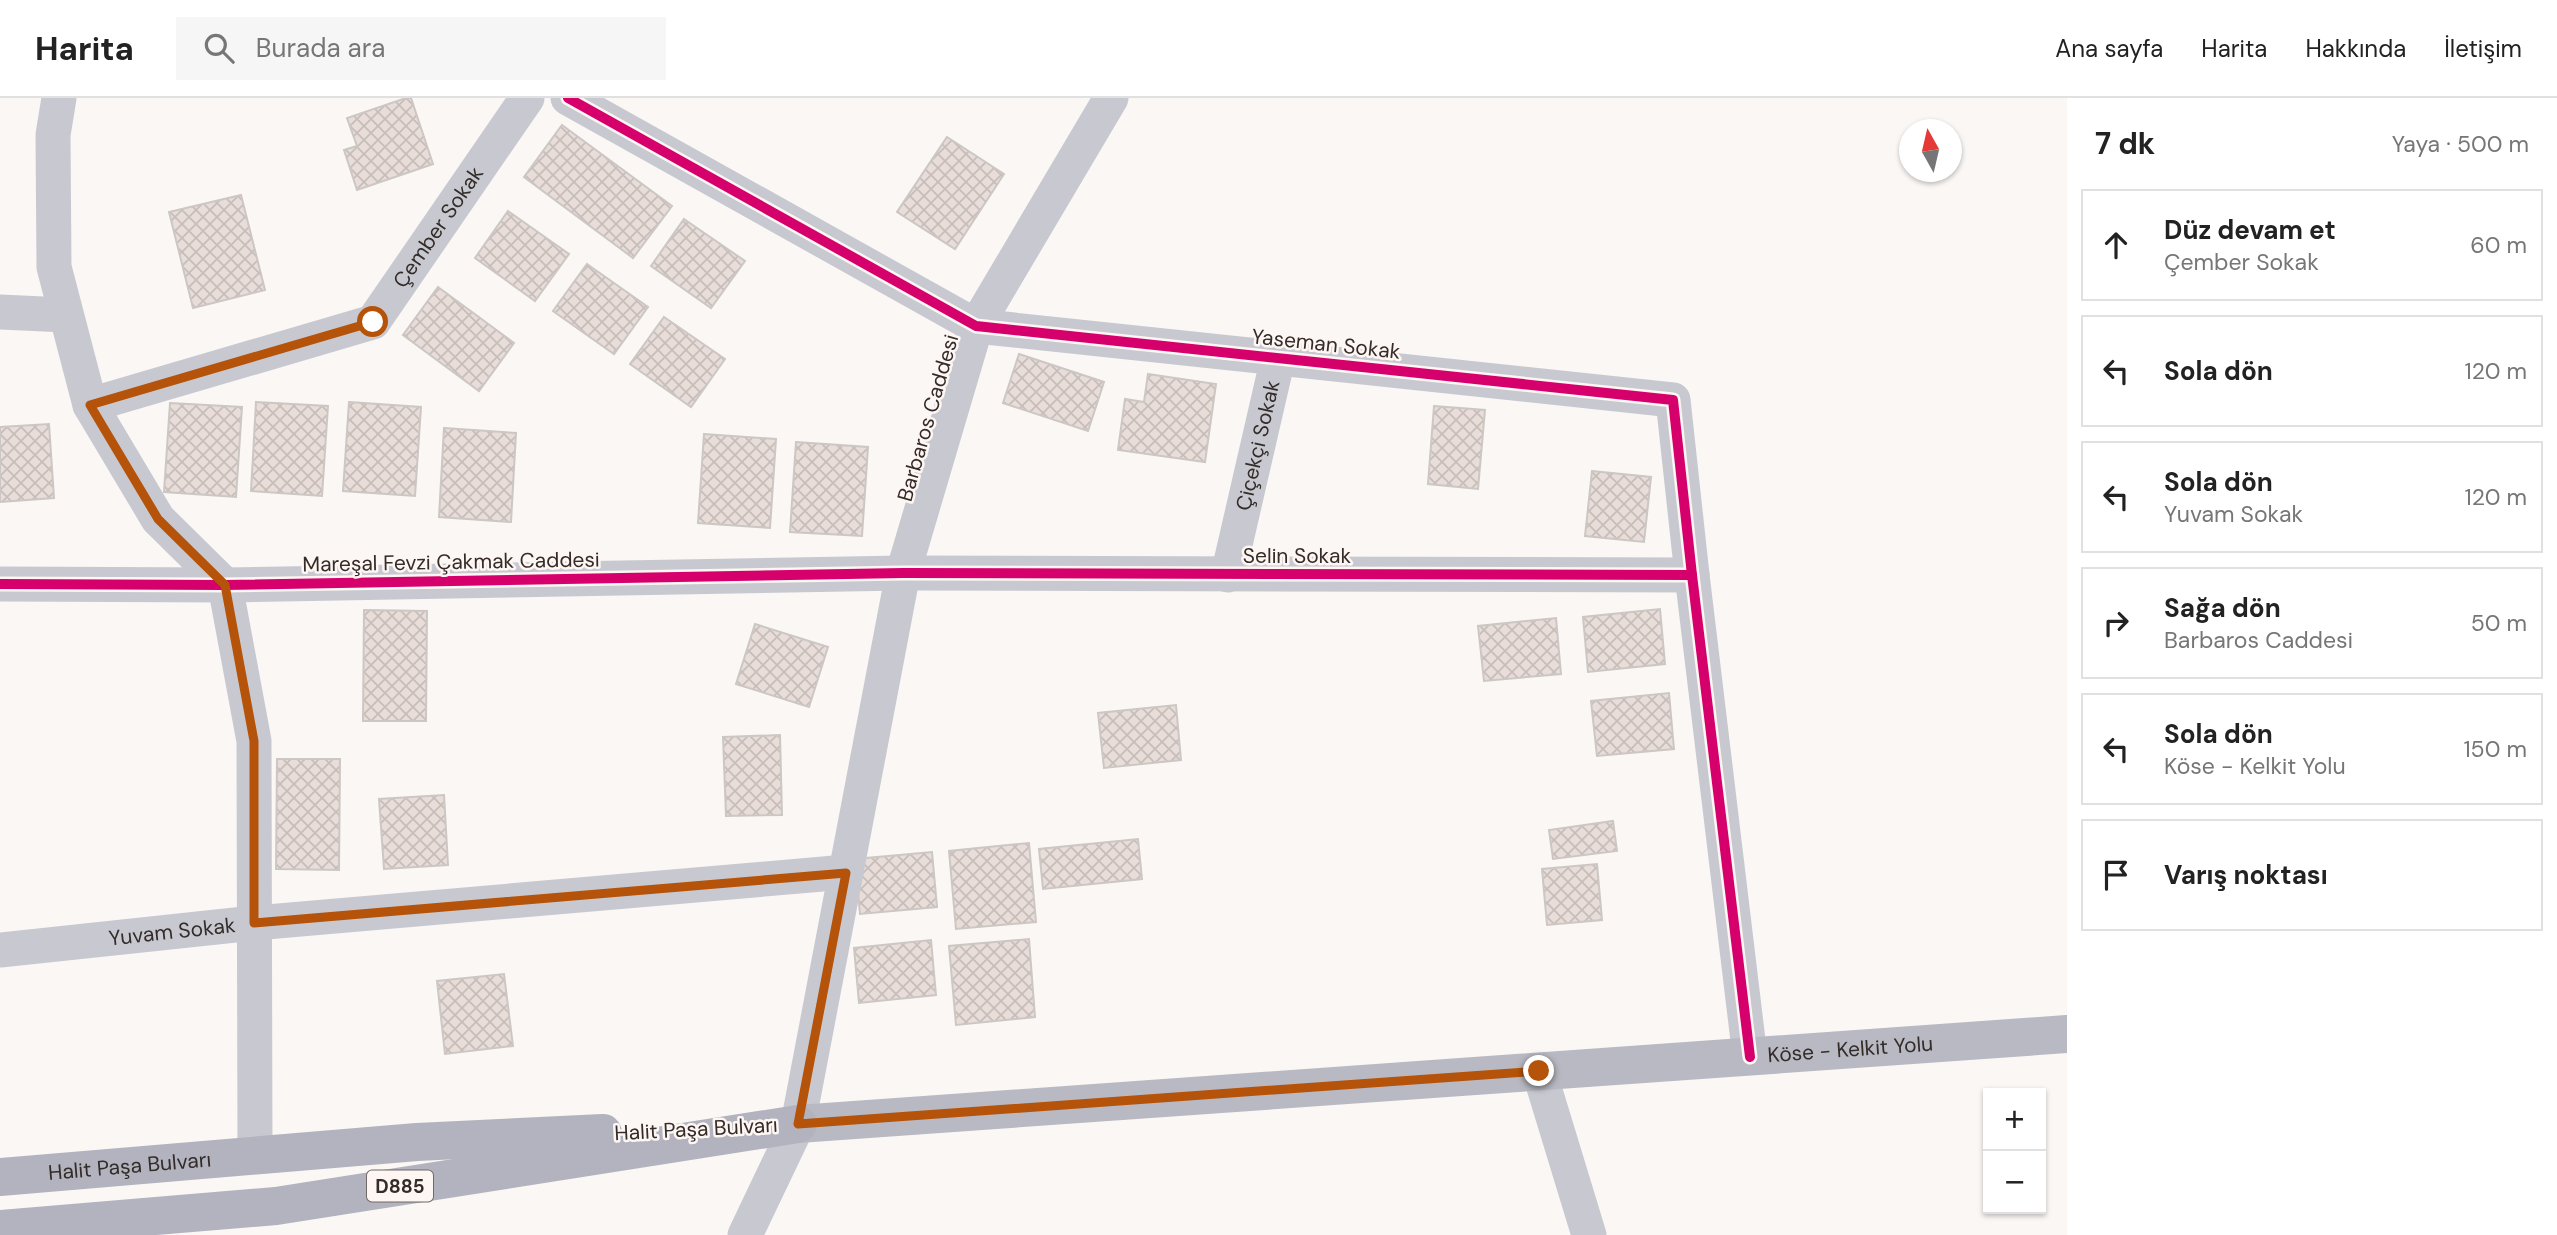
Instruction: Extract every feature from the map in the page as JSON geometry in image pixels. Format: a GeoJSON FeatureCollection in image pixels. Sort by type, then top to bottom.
{"type":"FeatureCollection","features":[{"type":"Feature","properties":{"kind":"highway","name":"Halit Paşa Bulvarı"},"geometry":{"type":"LineString","coordinates":[[0,1177],[416,1142],[798,1124]]}},
{"type":"Feature","properties":{"kind":"highway","name":"Halit Paşa Bulvarı"},"geometry":{"type":"LineString","coordinates":[[0,1230],[276,1206],[798,1124]]}},
{"type":"Feature","properties":{"kind":"main road","name":"Köse - Kelkit Yolu"},"geometry":{"type":"LineString","coordinates":[[798,1124],[2067,1034]]}},
{"type":"Feature","properties":{"kind":"street"},"geometry":{"type":"LineString","coordinates":[[59,98],[53,135],[54,267],[90,405],[158,519],[225,585],[254,741],[255,1155]]}},
{"type":"Feature","properties":{"kind":"street","name":"Çember Sokak"},"geometry":{"type":"LineString","coordinates":[[90,405],[373,322],[527,98]]}},
{"type":"Feature","properties":{"kind":"street"},"geometry":{"type":"LineString","coordinates":[[568,98],[976,326]]}},
{"type":"Feature","properties":{"kind":"street","name":"Barbaros Caddesi"},"geometry":{"type":"LineString","coordinates":[[745,1235],[798,1124],[903,573],[976,326],[1111,98]]}},
{"type":"Feature","properties":{"kind":"street"},"geometry":{"type":"LineString","coordinates":[[0,312],[66,315]]}},
{"type":"Feature","properties":{"kind":"street","name":"Yaseman Sokak"},"geometry":{"type":"LineString","coordinates":[[976,326],[1673,400],[1692,575]]}},
{"type":"Feature","properties":{"kind":"street","name":"Çiçekçi Sokak"},"geometry":{"type":"LineString","coordinates":[[1228,575],[1278,358]]}},
{"type":"Feature","properties":{"kind":"street","name":"Selin Sokak"},"geometry":{"type":"LineString","coordinates":[[903,573],[1692,575]]}},
{"type":"Feature","properties":{"kind":"street","name":"Mareşal Fevzi Çakmak Caddesi"},"geometry":{"type":"LineString","coordinates":[[0,584],[225,585],[903,573]]}},
{"type":"Feature","properties":{"kind":"street"},"geometry":{"type":"LineString","coordinates":[[1692,575],[1750,1057]]}},
{"type":"Feature","properties":{"kind":"street","name":"Yuvam Sokak"},"geometry":{"type":"LineString","coordinates":[[0,950],[254,923],[846,873]]}},
{"type":"Feature","properties":{"kind":"street"},"geometry":{"type":"LineString","coordinates":[[1539,1071],[1590,1235]]}},
{"type":"Feature","properties":{"kind":"building"},"geometry":{"type":"Polygon","coordinates":[[[411,98],[433,164],[357,190],[344,150],[357,146],[347,118],[411,98]]]}},
{"type":"Feature","properties":{"kind":"building"},"geometry":{"type":"Polygon","coordinates":[[[562,125],[672,206],[633,258],[524,177],[562,125]]]}},
{"type":"Feature","properties":{"kind":"building"},"geometry":{"type":"Polygon","coordinates":[[[947,137],[1004,174],[955,249],[897,212],[947,137]]]}},
{"type":"Feature","properties":{"kind":"building"},"geometry":{"type":"Polygon","coordinates":[[[241,195],[265,290],[193,308],[169,212],[241,195]]]}},
{"type":"Feature","properties":{"kind":"building"},"geometry":{"type":"Polygon","coordinates":[[[508,211],[569,254],[535,301],[475,258],[508,211]]]}},
{"type":"Feature","properties":{"kind":"building"},"geometry":{"type":"Polygon","coordinates":[[[684,219],[745,261],[711,308],[651,266],[684,219]]]}},
{"type":"Feature","properties":{"kind":"building"},"geometry":{"type":"Polygon","coordinates":[[[587,264],[648,307],[614,354],[553,311],[587,264]]]}},
{"type":"Feature","properties":{"kind":"building"},"geometry":{"type":"Polygon","coordinates":[[[438,287],[514,343],[479,391],[403,335],[438,287]]]}},
{"type":"Feature","properties":{"kind":"building"},"geometry":{"type":"Polygon","coordinates":[[[664,317],[725,359],[691,407],[630,364],[664,317]]]}},
{"type":"Feature","properties":{"kind":"building"},"geometry":{"type":"Polygon","coordinates":[[[1019,354],[1104,382],[1088,431],[1003,403],[1019,354]]]}},
{"type":"Feature","properties":{"kind":"building"},"geometry":{"type":"Polygon","coordinates":[[[1148,374],[1216,384],[1205,462],[1118,450],[1125,399],[1144,402],[1148,374]]]}},
{"type":"Feature","properties":{"kind":"building"},"geometry":{"type":"Polygon","coordinates":[[[256,402],[328,406],[322,496],[251,491],[256,402]]]}},
{"type":"Feature","properties":{"kind":"building"},"geometry":{"type":"Polygon","coordinates":[[[349,402],[421,407],[415,496],[343,491],[349,402]]]}},
{"type":"Feature","properties":{"kind":"building"},"geometry":{"type":"Polygon","coordinates":[[[170,403],[242,407],[236,497],[164,492],[170,403]]]}},
{"type":"Feature","properties":{"kind":"building"},"geometry":{"type":"Polygon","coordinates":[[[1434,406],[1485,410],[1478,489],[1428,484],[1434,406]]]}},
{"type":"Feature","properties":{"kind":"building"},"geometry":{"type":"Polygon","coordinates":[[[49,424],[54,498],[0,502],[0,427],[49,424]]]}},
{"type":"Feature","properties":{"kind":"building"},"geometry":{"type":"Polygon","coordinates":[[[444,428],[516,433],[511,522],[439,517],[444,428]]]}},
{"type":"Feature","properties":{"kind":"building"},"geometry":{"type":"Polygon","coordinates":[[[704,434],[776,439],[770,528],[698,523],[704,434]]]}},
{"type":"Feature","properties":{"kind":"building"},"geometry":{"type":"Polygon","coordinates":[[[796,442],[868,447],[862,536],[790,532],[796,442]]]}},
{"type":"Feature","properties":{"kind":"building"},"geometry":{"type":"Polygon","coordinates":[[[1592,471],[1651,477],[1644,542],[1585,536],[1592,471]]]}},
{"type":"Feature","properties":{"kind":"building"},"geometry":{"type":"Polygon","coordinates":[[[1660,609],[1665,664],[1588,672],[1583,617],[1660,609]]]}},
{"type":"Feature","properties":{"kind":"building"},"geometry":{"type":"Polygon","coordinates":[[[364,610],[427,611],[426,721],[363,721],[364,610]]]}},
{"type":"Feature","properties":{"kind":"building"},"geometry":{"type":"Polygon","coordinates":[[[1556,618],[1561,674],[1484,681],[1478,626],[1556,618]]]}},
{"type":"Feature","properties":{"kind":"building"},"geometry":{"type":"Polygon","coordinates":[[[755,624],[828,647],[809,707],[736,684],[755,624]]]}},
{"type":"Feature","properties":{"kind":"building"},"geometry":{"type":"Polygon","coordinates":[[[1669,693],[1674,749],[1597,756],[1591,701],[1669,693]]]}},
{"type":"Feature","properties":{"kind":"building"},"geometry":{"type":"Polygon","coordinates":[[[1176,705],[1181,760],[1104,768],[1098,713],[1176,705]]]}},
{"type":"Feature","properties":{"kind":"building"},"geometry":{"type":"Polygon","coordinates":[[[780,735],[782,815],[726,816],[723,737],[780,735]]]}},
{"type":"Feature","properties":{"kind":"building"},"geometry":{"type":"Polygon","coordinates":[[[277,759],[340,759],[339,870],[276,869],[277,759]]]}},
{"type":"Feature","properties":{"kind":"building"},"geometry":{"type":"Polygon","coordinates":[[[444,795],[448,865],[384,869],[379,799],[444,795]]]}},
{"type":"Feature","properties":{"kind":"building"},"geometry":{"type":"Polygon","coordinates":[[[1613,821],[1617,851],[1553,859],[1549,830],[1613,821]]]}},
{"type":"Feature","properties":{"kind":"building"},"geometry":{"type":"Polygon","coordinates":[[[1138,839],[1142,879],[1043,889],[1039,849],[1138,839]]]}},
{"type":"Feature","properties":{"kind":"building"},"geometry":{"type":"Polygon","coordinates":[[[1029,843],[1036,922],[956,929],[949,851],[1029,843]]]}},
{"type":"Feature","properties":{"kind":"building"},"geometry":{"type":"Polygon","coordinates":[[[932,852],[937,907],[860,914],[855,859],[932,852]]]}},
{"type":"Feature","properties":{"kind":"building"},"geometry":{"type":"Polygon","coordinates":[[[1597,864],[1602,920],[1547,925],[1542,869],[1597,864]]]}},
{"type":"Feature","properties":{"kind":"building"},"geometry":{"type":"Polygon","coordinates":[[[1029,939],[1035,1017],[956,1025],[949,946],[1029,939]]]}},
{"type":"Feature","properties":{"kind":"building"},"geometry":{"type":"Polygon","coordinates":[[[931,940],[936,995],[859,1003],[854,948],[931,940]]]}},
{"type":"Feature","properties":{"kind":"building"},"geometry":{"type":"Polygon","coordinates":[[[504,974],[513,1046],[445,1054],[437,981],[504,974]]]}},
{"type":"Feature","properties":{"kind":"cycle path"},"geometry":{"type":"LineString","coordinates":[[568,98],[976,326],[1673,400],[1750,1057]]}},
{"type":"Feature","properties":{"kind":"cycle path"},"geometry":{"type":"LineString","coordinates":[[0,584],[225,585],[903,573],[1692,575]]}},
{"type":"Feature","properties":{"kind":"route"},"geometry":{"type":"LineString","coordinates":[[373,322],[90,405],[158,519],[225,585],[254,741],[254,923],[846,873],[798,1124],[1539,1071]]}}]}
